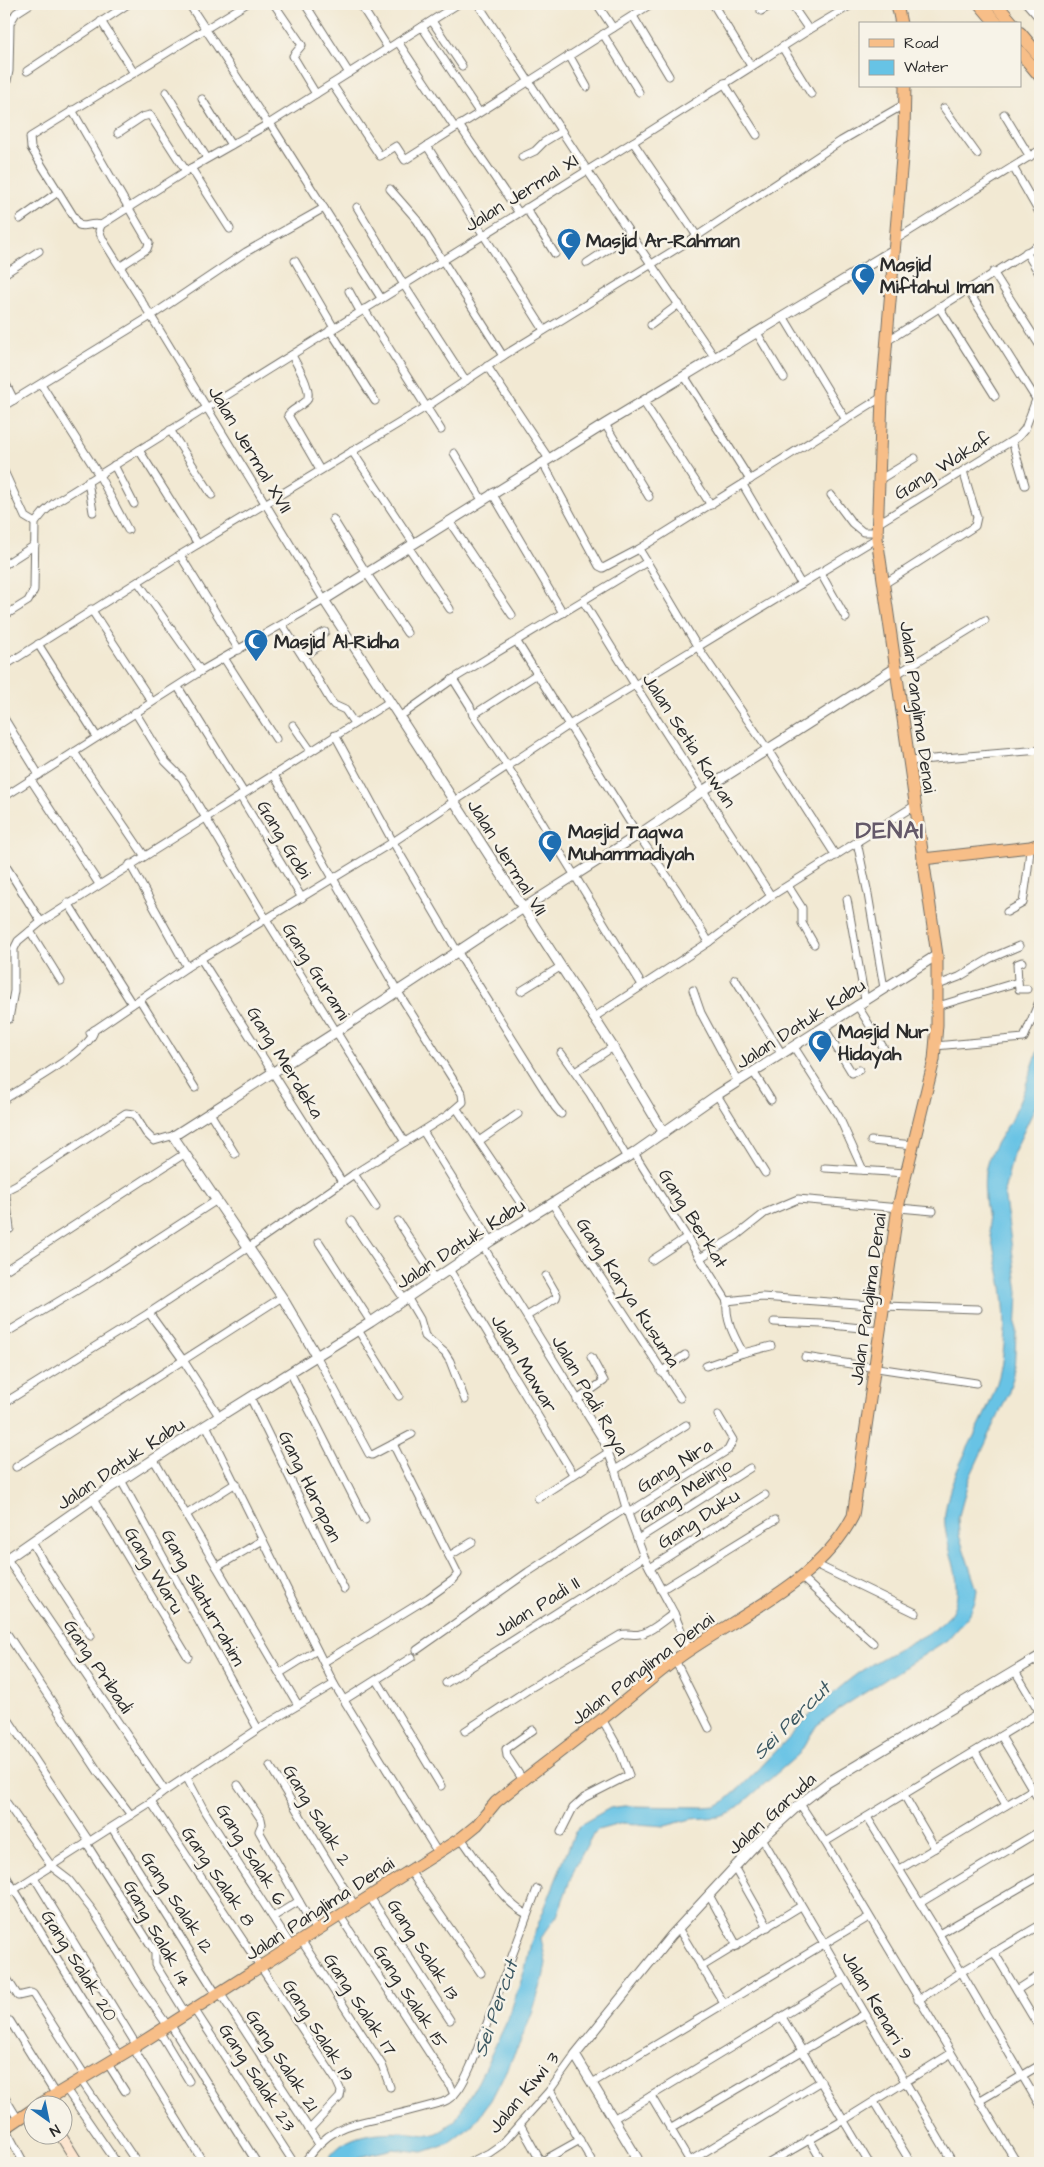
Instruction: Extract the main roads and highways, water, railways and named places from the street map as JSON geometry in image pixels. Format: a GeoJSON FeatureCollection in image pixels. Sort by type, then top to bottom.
{"type":"FeatureCollection","features":[{"type":"Feature","properties":{"kind":"highway"},"geometry":{"type":"LineString","coordinates":[[980,4],[995,22]]}},
{"type":"Feature","properties":{"kind":"highway"},"geometry":{"type":"LineString","coordinates":[[996,4],[1011,22]]}},
{"type":"Feature","properties":{"kind":"highway"},"geometry":{"type":"LineString","coordinates":[[1022,35],[1040,57]]}},
{"type":"Feature","properties":{"kind":"highway"},"geometry":{"type":"LineString","coordinates":[[1022,54],[1040,76]]}},
{"type":"Feature","properties":{"kind":"main road"},"geometry":{"type":"LineString","coordinates":[[897,4],[901,22]]}},
{"type":"Feature","properties":{"kind":"main road","name":"Jalan Panglima Denai"},"geometry":{"type":"LineString","coordinates":[[58,2094],[120,2057],[461,1838],[478,1823],[494,1804],[676,1660],[769,1600],[815,1564],[843,1535],[853,1516],[898,1207],[932,1070],[938,1006],[937,955],[914,806],[877,532],[882,398],[895,244],[905,88]]}},
{"type":"Feature","properties":{"kind":"main road"},"geometry":{"type":"LineString","coordinates":[[923,859],[1035,846]]}},
{"type":"Feature","properties":{"kind":"main road"},"geometry":{"type":"LineString","coordinates":[[5,2128],[22,2116]]}},
{"type":"Feature","properties":{"kind":"main road"},"geometry":{"type":"LineString","coordinates":[[66,2144],[78,2163]]}},
{"type":"Feature","properties":{"kind":"water","name":"Sei Percut"},"geometry":{"type":"Polygon","coordinates":[[[1040,1044],[1040,1097],[1013,1154],[1004,1192],[1018,1292],[1014,1374],[1008,1395],[969,1479],[958,1519],[959,1535],[977,1590],[975,1602],[969,1615],[947,1640],[817,1725],[799,1754],[731,1813],[720,1817],[691,1819],[665,1826],[623,1823],[598,1830],[593,1834],[575,1867],[557,1916],[541,1938],[546,1963],[543,1979],[520,2043],[491,2100],[472,2126],[449,2143],[423,2152],[393,2149],[360,2157],[348,2163],[326,2163],[333,2153],[352,2139],[387,2132],[434,2134],[444,2129],[456,2119],[478,2082],[508,2019],[525,1969],[531,1942],[575,1832],[585,1822],[610,1808],[624,1806],[704,1807],[715,1806],[724,1802],[832,1694],[857,1674],[930,1632],[948,1617],[955,1605],[957,1593],[957,1580],[945,1526],[945,1513],[949,1493],[956,1473],[992,1396],[999,1376],[1004,1345],[1005,1320],[1002,1287],[986,1210],[984,1180],[986,1167],[991,1154],[1017,1107],[1040,1044]]]}},
{"type":"Feature","properties":{"kind":"place","name":"Masjid Ar-Rahman"},"geometry":{"type":"Point","coordinates":[569,261]}},
{"type":"Feature","properties":{"kind":"place","name":"Masjid Miftahul Iman"},"geometry":{"type":"Point","coordinates":[863,296]}},
{"type":"Feature","properties":{"kind":"place","name":"Masjid Al-Ridha"},"geometry":{"type":"Point","coordinates":[256,662]}},
{"type":"Feature","properties":{"kind":"place","name":"Masjid Taqwa Muhammadiyah"},"geometry":{"type":"Point","coordinates":[550,863]}},
{"type":"Feature","properties":{"kind":"place","name":"Masjid Nur Hidayah"},"geometry":{"type":"Point","coordinates":[820,1063]}},
{"type":"Feature","properties":{"kind":"district","name":"DENAI"},"geometry":{"type":"Point","coordinates":[890,830]}}]}
